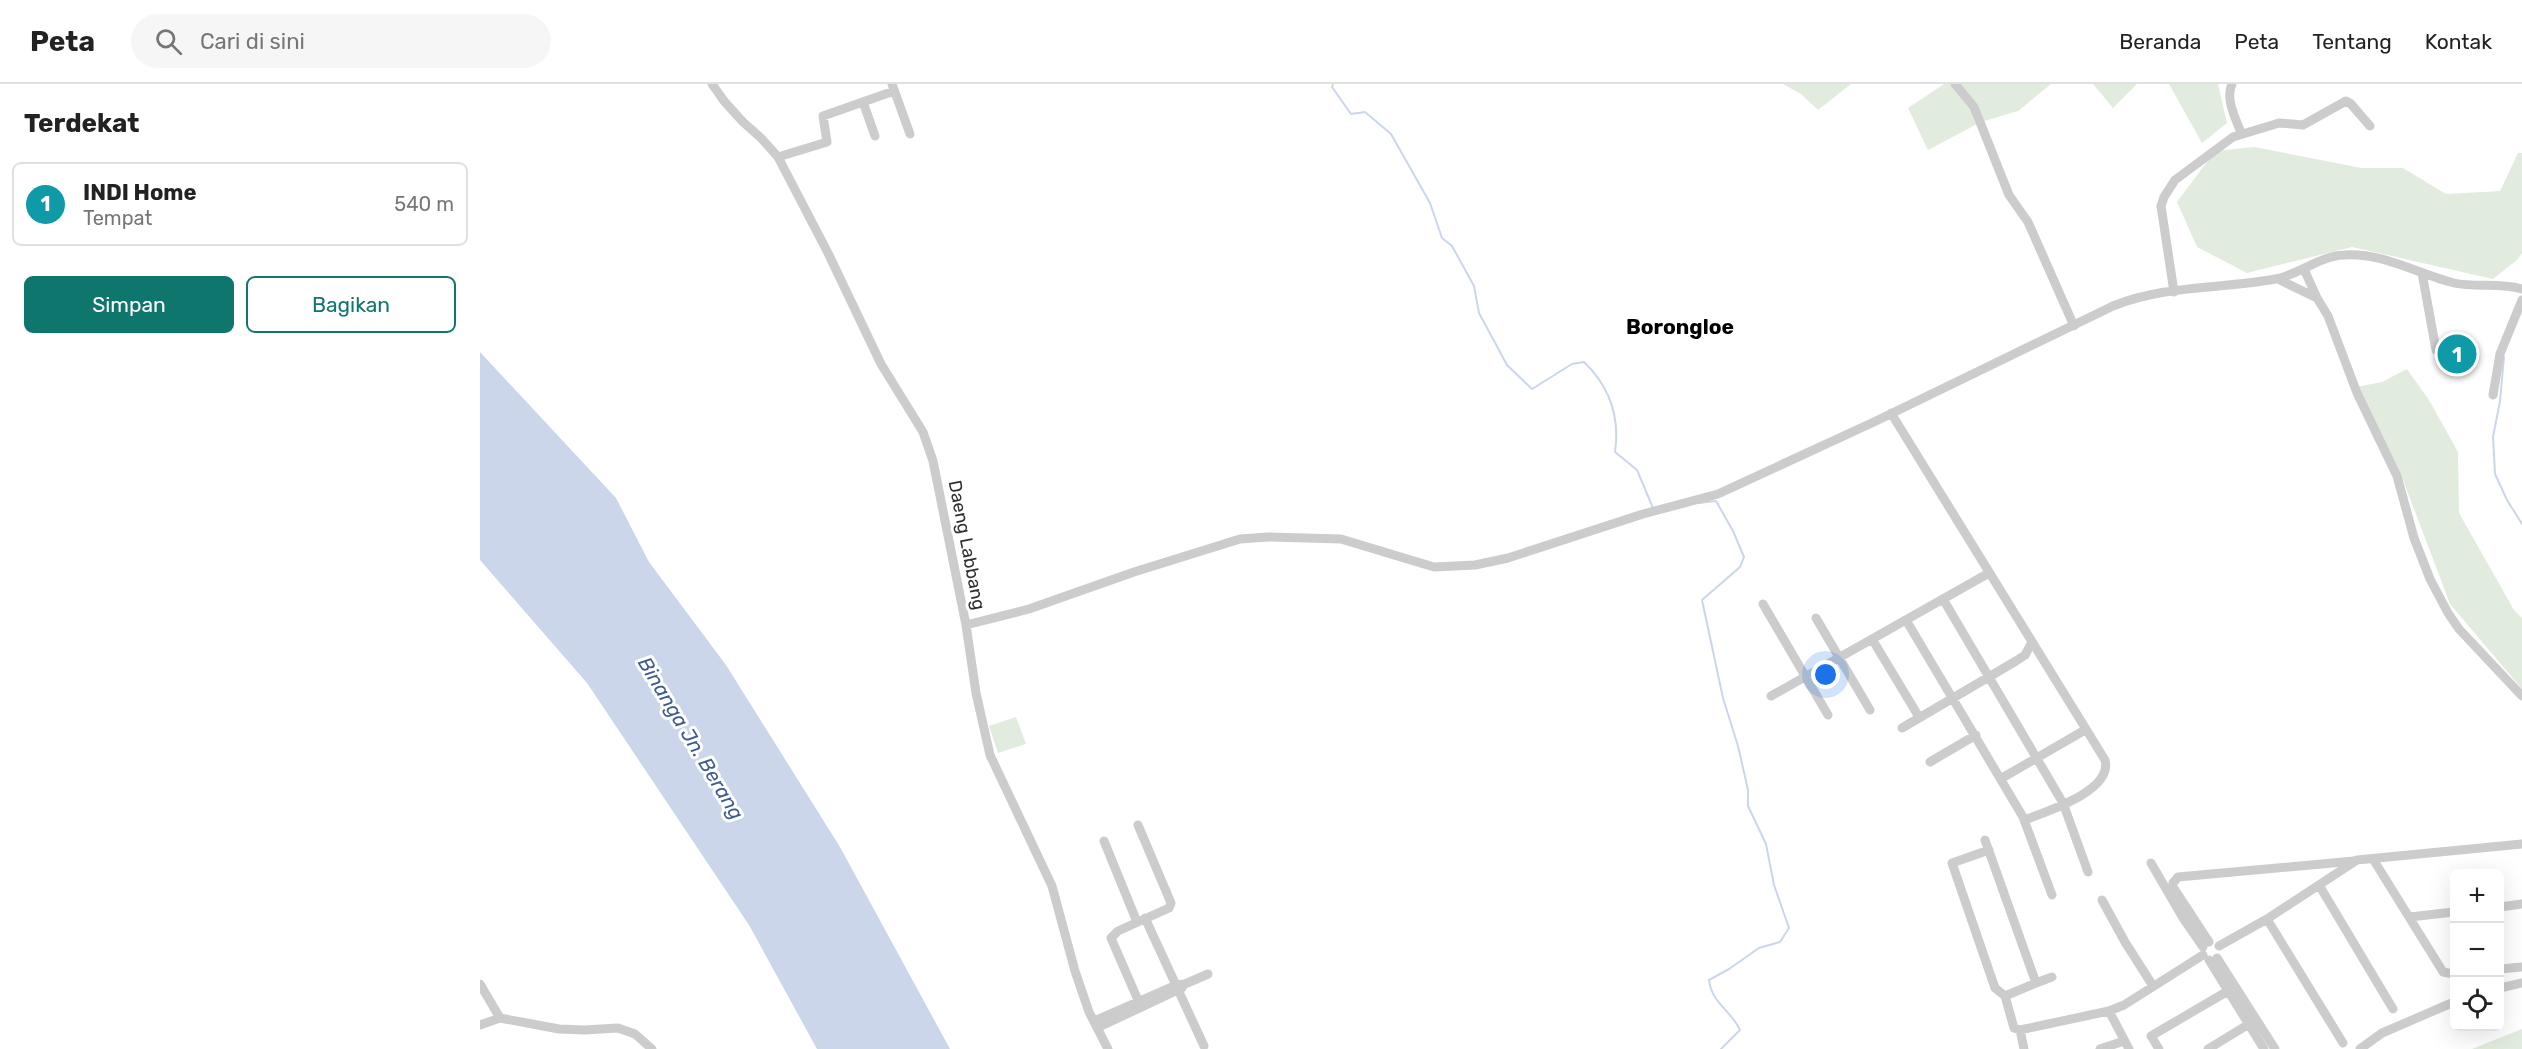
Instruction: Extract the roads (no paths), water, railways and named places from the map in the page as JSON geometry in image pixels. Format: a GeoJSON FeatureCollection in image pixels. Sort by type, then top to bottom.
{"type":"FeatureCollection","features":[{"type":"Feature","properties":{"kind":"street","name":"Daeng Labbang"},"geometry":{"type":"LineString","coordinates":[[712,84],[730,108],[778,158],[828,253],[881,364],[923,432],[933,461],[966,625],[973,678],[990,755],[1050,881],[1063,920],[1070,956],[1095,1024],[1108,1049]]}},
{"type":"Feature","properties":{"kind":"street"},"geometry":{"type":"LineString","coordinates":[[1954,84],[1974,107],[2009,195],[2028,222],[2074,326]]}},
{"type":"Feature","properties":{"kind":"street"},"geometry":{"type":"LineString","coordinates":[[2232,84],[2229,90],[2232,109],[2241,133]]}},
{"type":"Feature","properties":{"kind":"street"},"geometry":{"type":"LineString","coordinates":[[778,158],[827,142],[823,117],[863,102],[893,87],[910,134]]}},
{"type":"Feature","properties":{"kind":"street"},"geometry":{"type":"LineString","coordinates":[[2174,292],[2162,217],[2164,197],[2175,180],[2241,133],[2279,123],[2303,125],[2348,101],[2370,126]]}},
{"type":"Feature","properties":{"kind":"street"},"geometry":{"type":"LineString","coordinates":[[863,102],[875,136]]}},
{"type":"Feature","properties":{"kind":"street"},"geometry":{"type":"LineString","coordinates":[[966,625],[1029,609],[1174,558],[1240,539],[1268,537],[1341,539],[1434,567],[1484,564],[1643,514],[1718,494],[2121,303],[2174,292],[2278,279],[2336,256],[2353,255],[2378,258],[2460,284],[2509,286],[2522,289]]}},
{"type":"Feature","properties":{"kind":"street"},"geometry":{"type":"LineString","coordinates":[[2304,269],[2328,316],[2357,393],[2397,476],[2419,554],[2430,579],[2459,629],[2522,696]]}},
{"type":"Feature","properties":{"kind":"street"},"geometry":{"type":"LineString","coordinates":[[2422,273],[2436,350]]}},
{"type":"Feature","properties":{"kind":"street"},"geometry":{"type":"LineString","coordinates":[[2278,279],[2317,298]]}},
{"type":"Feature","properties":{"kind":"street"},"geometry":{"type":"LineString","coordinates":[[2493,395],[2500,354],[2522,300]]}},
{"type":"Feature","properties":{"kind":"street"},"geometry":{"type":"LineString","coordinates":[[1891,413],[2031,644],[2105,760],[2104,775],[2092,789],[2025,820]]}},
{"type":"Feature","properties":{"kind":"street"},"geometry":{"type":"LineString","coordinates":[[1771,696],[1989,573]]}},
{"type":"Feature","properties":{"kind":"street"},"geometry":{"type":"LineString","coordinates":[[1943,599],[2063,804],[2088,872]]}},
{"type":"Feature","properties":{"kind":"street"},"geometry":{"type":"LineString","coordinates":[[1763,604],[1828,715]]}},
{"type":"Feature","properties":{"kind":"street"},"geometry":{"type":"LineString","coordinates":[[1815,618],[1870,710]]}},
{"type":"Feature","properties":{"kind":"street"},"geometry":{"type":"LineString","coordinates":[[1906,620],[1954,697],[2025,820],[2052,895]]}},
{"type":"Feature","properties":{"kind":"street"},"geometry":{"type":"LineString","coordinates":[[1872,639],[1919,717]]}},
{"type":"Feature","properties":{"kind":"street"},"geometry":{"type":"LineString","coordinates":[[1902,728],[2025,655],[2031,644]]}},
{"type":"Feature","properties":{"kind":"street"},"geometry":{"type":"LineString","coordinates":[[2002,778],[2085,730]]}},
{"type":"Feature","properties":{"kind":"street"},"geometry":{"type":"LineString","coordinates":[[1930,762],[1976,735]]}},
{"type":"Feature","properties":{"kind":"street"},"geometry":{"type":"LineString","coordinates":[[1138,825],[1171,903],[1169,908],[1118,931],[1111,938],[1140,1004]]}},
{"type":"Feature","properties":{"kind":"street"},"geometry":{"type":"LineString","coordinates":[[1985,840],[2036,983]]}},
{"type":"Feature","properties":{"kind":"street"},"geometry":{"type":"LineString","coordinates":[[1104,841],[1141,920],[1180,987],[1204,1046]]}},
{"type":"Feature","properties":{"kind":"street"},"geometry":{"type":"LineString","coordinates":[[2264,1049],[2228,991],[2173,887],[2178,877],[2522,844]]}},
{"type":"Feature","properties":{"kind":"street"},"geometry":{"type":"LineString","coordinates":[[1989,850],[1952,863],[1995,988],[2005,996],[2014,1028],[2020,1030],[2109,1011],[2124,1005],[2208,952],[2267,919],[2357,860]]}},
{"type":"Feature","properties":{"kind":"street"},"geometry":{"type":"LineString","coordinates":[[2373,859],[2443,972],[2450,973]]}},
{"type":"Feature","properties":{"kind":"street"},"geometry":{"type":"LineString","coordinates":[[2151,863],[2183,918],[2275,1049]]}},
{"type":"Feature","properties":{"kind":"street"},"geometry":{"type":"LineString","coordinates":[[2319,885],[2393,1009]]}},
{"type":"Feature","properties":{"kind":"street"},"geometry":{"type":"LineString","coordinates":[[2102,900],[2153,986]]}},
{"type":"Feature","properties":{"kind":"street"},"geometry":{"type":"LineString","coordinates":[[2504,906],[2522,904]]}},
{"type":"Feature","properties":{"kind":"street"},"geometry":{"type":"LineString","coordinates":[[2409,917],[2450,912]]}},
{"type":"Feature","properties":{"kind":"street"},"geometry":{"type":"LineString","coordinates":[[2267,919],[2343,1043]]}},
{"type":"Feature","properties":{"kind":"street"},"geometry":{"type":"LineString","coordinates":[[2504,969],[2522,967]]}},
{"type":"Feature","properties":{"kind":"street"},"geometry":{"type":"LineString","coordinates":[[1095,1024],[1208,974]]}},
{"type":"Feature","properties":{"kind":"street"},"geometry":{"type":"LineString","coordinates":[[2005,996],[2052,977]]}},
{"type":"Feature","properties":{"kind":"street"},"geometry":{"type":"LineString","coordinates":[[2504,987],[2522,982]]}},
{"type":"Feature","properties":{"kind":"street"},"geometry":{"type":"LineString","coordinates":[[480,984],[500,1018]]}},
{"type":"Feature","properties":{"kind":"street"},"geometry":{"type":"LineString","coordinates":[[2159,1049],[2151,1036],[2228,991]]}},
{"type":"Feature","properties":{"kind":"street"},"geometry":{"type":"LineString","coordinates":[[2360,1049],[2382,1033],[2450,1004]]}},
{"type":"Feature","properties":{"kind":"street"},"geometry":{"type":"LineString","coordinates":[[2100,1049],[2126,1045],[2109,1011]]}},
{"type":"Feature","properties":{"kind":"street"},"geometry":{"type":"LineString","coordinates":[[480,1024],[500,1018],[560,1029],[618,1028],[635,1034],[652,1049]]}},
{"type":"Feature","properties":{"kind":"street"},"geometry":{"type":"LineString","coordinates":[[2208,1049],[2248,1024]]}},
{"type":"Feature","properties":{"kind":"street"},"geometry":{"type":"LineString","coordinates":[[2020,1030],[2024,1049]]}},
{"type":"Feature","properties":{"kind":"water","name":"Binanga Jn. Berang"},"geometry":{"type":"Polygon","coordinates":[[[480,352],[616,498],[649,562],[726,665],[840,847],[950,1049],[817,1049],[749,925],[587,683],[480,560],[480,352]]]}},
{"type":"Feature","properties":{"kind":"waterway"},"geometry":{"type":"LineString","coordinates":[[1333,84],[1332,87],[1351,114],[1365,112],[1391,134],[1430,203],[1442,238],[1452,246],[1474,286],[1479,313],[1507,365],[1532,389],[1572,364],[1584,362],[1601,382],[1607,392],[1614,415],[1615,452],[1637,470],[1653,508]]}},
{"type":"Feature","properties":{"kind":"waterway"},"geometry":{"type":"LineString","coordinates":[[2504,357],[2500,401],[2493,437],[2495,474],[2522,524]]}},
{"type":"Feature","properties":{"kind":"waterway"},"geometry":{"type":"LineString","coordinates":[[1699,503],[1716,501],[1744,557],[1740,567],[1702,600],[1723,698],[1738,746],[1748,790],[1748,806],[1766,844],[1774,885],[1789,928],[1780,942],[1759,948],[1709,980],[1714,995],[1740,1030],[1721,1049]]}},
{"type":"Feature","properties":{"kind":"place","name":"INDI Home"},"geometry":{"type":"Point","coordinates":[2457,354]}},
{"type":"Feature","properties":{"kind":"district","name":"Borongloe"},"geometry":{"type":"Point","coordinates":[1680,327]}}]}
